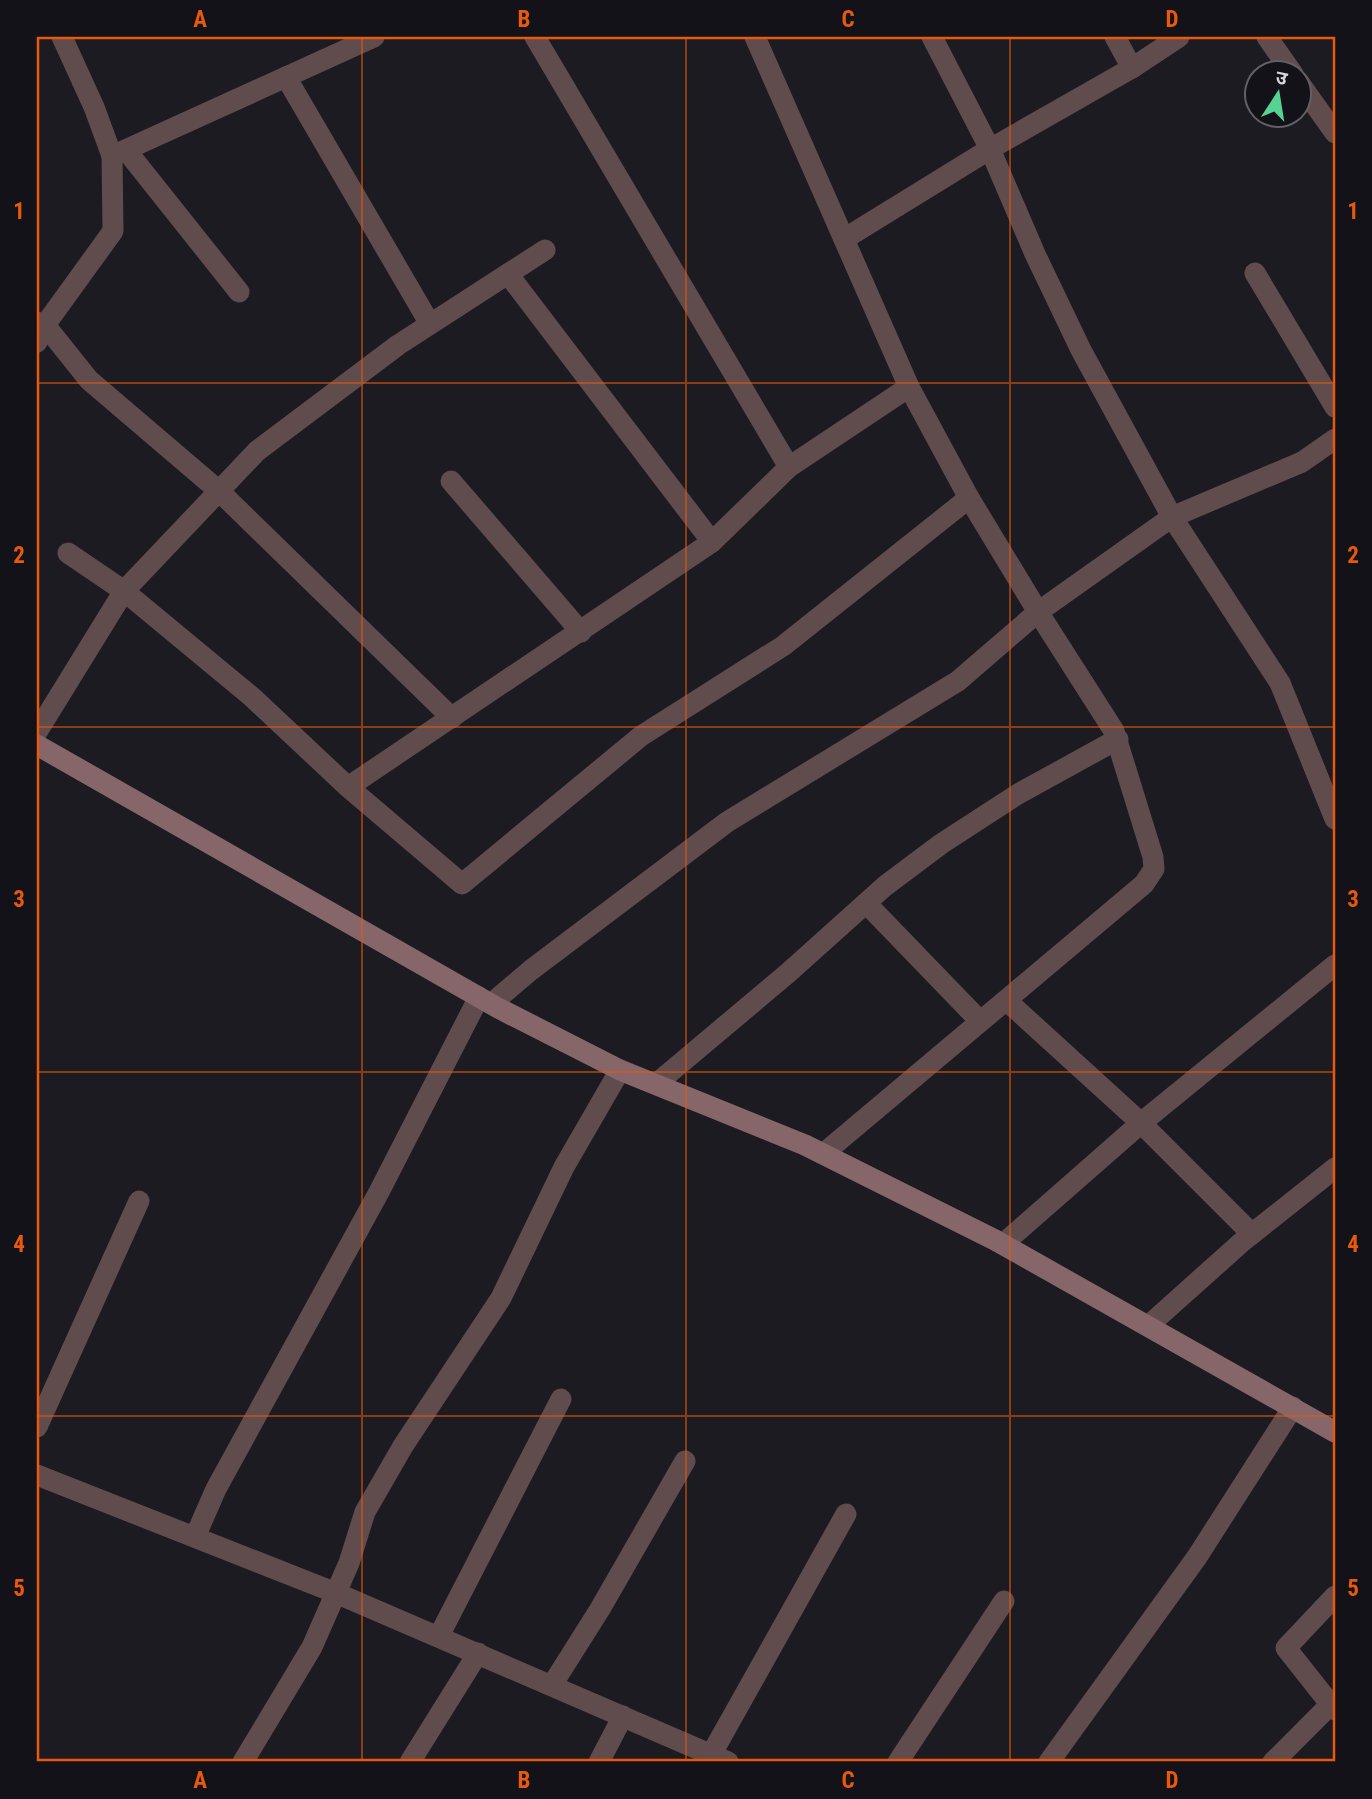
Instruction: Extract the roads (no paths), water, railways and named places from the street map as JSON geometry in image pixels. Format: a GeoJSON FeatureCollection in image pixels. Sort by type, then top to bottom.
{"type":"FeatureCollection","features":[{"type":"Feature","properties":{"kind":"street"},"geometry":{"type":"LineString","coordinates":[[62,37],[94,107],[119,153],[239,292]]}},
{"type":"Feature","properties":{"kind":"street"},"geometry":{"type":"LineString","coordinates":[[119,153],[374,37]]}},
{"type":"Feature","properties":{"kind":"street"},"geometry":{"type":"LineString","coordinates":[[535,37],[789,467]]}},
{"type":"Feature","properties":{"kind":"street"},"geometry":{"type":"LineString","coordinates":[[755,37],[909,387],[969,498],[1118,739],[1153,857],[1154,869],[1144,884],[823,1154]]}},
{"type":"Feature","properties":{"kind":"street"},"geometry":{"type":"LineString","coordinates":[[932,37],[990,149],[1035,254],[1081,350],[1172,517],[1280,683],[1335,819]]}},
{"type":"Feature","properties":{"kind":"street"},"geometry":{"type":"LineString","coordinates":[[1115,37],[1132,68]]}},
{"type":"Feature","properties":{"kind":"street"},"geometry":{"type":"LineString","coordinates":[[844,239],[990,149],[1132,68],[1179,37]]}},
{"type":"Feature","properties":{"kind":"street"},"geometry":{"type":"LineString","coordinates":[[1267,37],[1283,60]]}},
{"type":"Feature","properties":{"kind":"street"},"geometry":{"type":"LineString","coordinates":[[286,77],[430,324]]}},
{"type":"Feature","properties":{"kind":"street"},"geometry":{"type":"LineString","coordinates":[[1312,101],[1335,133]]}},
{"type":"Feature","properties":{"kind":"street"},"geometry":{"type":"LineString","coordinates":[[119,153],[113,231],[39,330],[89,380],[219,491],[452,718]]}},
{"type":"Feature","properties":{"kind":"street"},"geometry":{"type":"LineString","coordinates":[[37,732],[124,591],[257,451],[398,345],[545,250]]}},
{"type":"Feature","properties":{"kind":"street"},"geometry":{"type":"LineString","coordinates":[[1255,273],[1335,407]]}},
{"type":"Feature","properties":{"kind":"street"},"geometry":{"type":"LineString","coordinates":[[508,274],[712,542]]}},
{"type":"Feature","properties":{"kind":"street"},"geometry":{"type":"LineString","coordinates":[[348,787],[712,542],[789,467],[909,387]]}},
{"type":"Feature","properties":{"kind":"street"},"geometry":{"type":"LineString","coordinates":[[195,1537],[216,1489],[485,1000],[531,970],[726,822],[958,681],[1038,612],[1172,517],[1302,462],[1335,439]]}},
{"type":"Feature","properties":{"kind":"street"},"geometry":{"type":"LineString","coordinates":[[451,481],[581,632]]}},
{"type":"Feature","properties":{"kind":"street"},"geometry":{"type":"LineString","coordinates":[[68,553],[124,591],[252,697],[348,787],[462,884],[641,736],[783,646],[969,498]]}},
{"type":"Feature","properties":{"kind":"street"},"geometry":{"type":"LineString","coordinates":[[656,1084],[788,973],[866,902],[941,844],[1118,739]]}},
{"type":"Feature","properties":{"kind":"street"},"geometry":{"type":"LineString","coordinates":[[37,744],[485,1000],[620,1070],[823,1154],[1003,1244],[1293,1407],[1331,1425]]}},
{"type":"Feature","properties":{"kind":"street"},"geometry":{"type":"LineString","coordinates":[[866,902],[980,1021]]}},
{"type":"Feature","properties":{"kind":"street"},"geometry":{"type":"LineString","coordinates":[[1003,1244],[1141,1123],[1335,965]]}},
{"type":"Feature","properties":{"kind":"street"},"geometry":{"type":"LineString","coordinates":[[1007,1001],[1141,1123],[1252,1234]]}},
{"type":"Feature","properties":{"kind":"street"},"geometry":{"type":"LineString","coordinates":[[243,1762],[312,1647],[349,1563],[365,1512],[403,1446],[501,1298],[564,1167],[620,1070]]}},
{"type":"Feature","properties":{"kind":"street"},"geometry":{"type":"LineString","coordinates":[[1148,1326],[1252,1234],[1335,1168]]}},
{"type":"Feature","properties":{"kind":"street"},"geometry":{"type":"LineString","coordinates":[[37,1427],[139,1201]]}},
{"type":"Feature","properties":{"kind":"street"},"geometry":{"type":"LineString","coordinates":[[439,1636],[561,1399]]}},
{"type":"Feature","properties":{"kind":"street"},"geometry":{"type":"LineString","coordinates":[[1049,1762],[1197,1557],[1293,1407]]}},
{"type":"Feature","properties":{"kind":"street"},"geometry":{"type":"LineString","coordinates":[[552,1685],[600,1609],[628,1556],[685,1461]]}},
{"type":"Feature","properties":{"kind":"street"},"geometry":{"type":"LineString","coordinates":[[37,1475],[336,1593],[720,1759],[846,1514]]}},
{"type":"Feature","properties":{"kind":"street"},"geometry":{"type":"LineString","coordinates":[[1273,1762],[1333,1708],[1286,1648],[1335,1596]]}},
{"type":"Feature","properties":{"kind":"street"},"geometry":{"type":"LineString","coordinates":[[898,1762],[1004,1601]]}},
{"type":"Feature","properties":{"kind":"street"},"geometry":{"type":"LineString","coordinates":[[410,1762],[478,1653]]}},
{"type":"Feature","properties":{"kind":"street"},"geometry":{"type":"LineString","coordinates":[[599,1762],[624,1716]]}}]}
